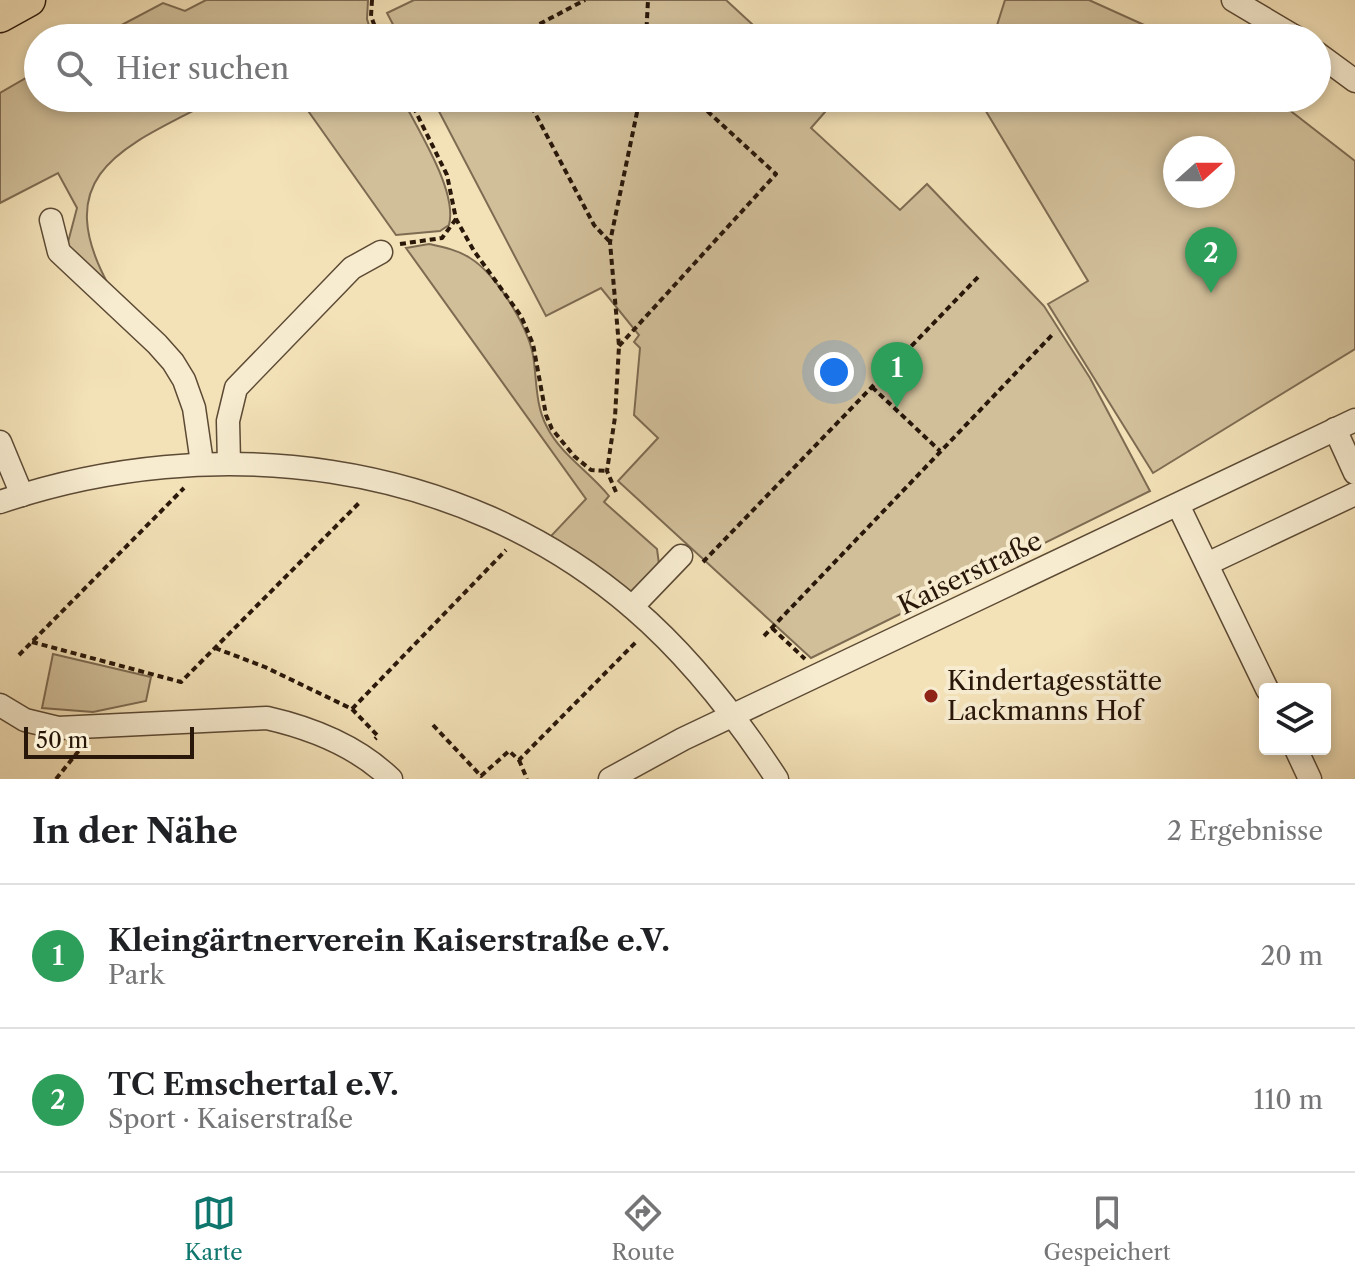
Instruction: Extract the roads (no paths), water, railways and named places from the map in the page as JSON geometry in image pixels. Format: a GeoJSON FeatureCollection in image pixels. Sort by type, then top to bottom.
{"type":"FeatureCollection","features":[{"type":"Feature","properties":{"kind":"highway"},"geometry":{"type":"LineString","coordinates":[[0,16],[29,0]]}},
{"type":"Feature","properties":{"kind":"street"},"geometry":{"type":"LineString","coordinates":[[1233,0],[1273,24]]}},
{"type":"Feature","properties":{"kind":"street"},"geometry":{"type":"LineString","coordinates":[[1331,63],[1355,81]]}},
{"type":"Feature","properties":{"kind":"street"},"geometry":{"type":"LineString","coordinates":[[51,220],[59,252],[173,362],[184,380],[194,408],[202,463]]}},
{"type":"Feature","properties":{"kind":"street"},"geometry":{"type":"LineString","coordinates":[[229,463],[228,421],[236,388],[352,268],[381,252]]}},
{"type":"Feature","properties":{"kind":"street"},"geometry":{"type":"LineString","coordinates":[[1345,424],[1355,473]]}},
{"type":"Feature","properties":{"kind":"street","name":"Kaiserstraße"},"geometry":{"type":"LineString","coordinates":[[610,779],[683,739],[1345,424]]}},
{"type":"Feature","properties":{"kind":"street"},"geometry":{"type":"LineString","coordinates":[[0,442],[22,495]]}},
{"type":"Feature","properties":{"kind":"street"},"geometry":{"type":"LineString","coordinates":[[0,502],[116,474],[202,463],[299,466],[381,480],[453,502],[518,531],[575,565],[632,607],[693,667],[734,716],[777,779]]}},
{"type":"Feature","properties":{"kind":"street"},"geometry":{"type":"LineString","coordinates":[[1211,572],[1355,494]]}},
{"type":"Feature","properties":{"kind":"street"},"geometry":{"type":"LineString","coordinates":[[1178,505],[1264,683]]}},
{"type":"Feature","properties":{"kind":"street"},"geometry":{"type":"LineString","coordinates":[[632,607],[689,563]]}},
{"type":"Feature","properties":{"kind":"street"},"geometry":{"type":"LineString","coordinates":[[0,705],[25,720],[58,728],[267,718],[296,725],[359,754],[391,779]]}},
{"type":"Feature","properties":{"kind":"street"},"geometry":{"type":"LineString","coordinates":[[1299,755],[1310,779]]}},
{"type":"Feature","properties":{"kind":"place","name":"TC Emschertal e.V."},"geometry":{"type":"Point","coordinates":[1211,293]}},
{"type":"Feature","properties":{"kind":"place","name":"Kleingärtnerverein Kaiserstraße e.V."},"geometry":{"type":"Point","coordinates":[897,408]}},
{"type":"Feature","properties":{"kind":"place","name":"Kindertagesstätte Lackmanns Hof"},"geometry":{"type":"Point","coordinates":[931,696]}}]}
